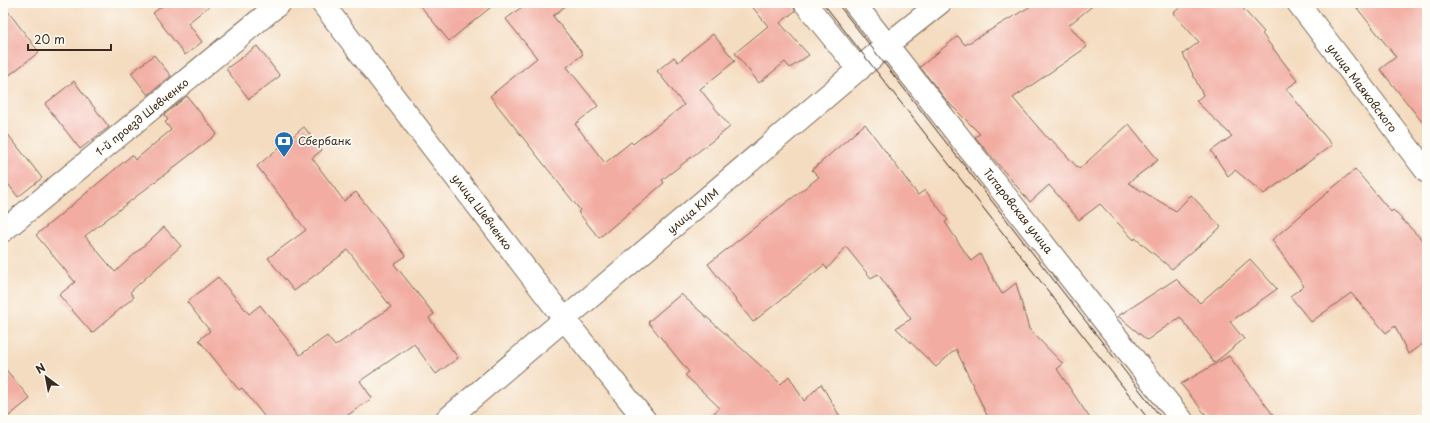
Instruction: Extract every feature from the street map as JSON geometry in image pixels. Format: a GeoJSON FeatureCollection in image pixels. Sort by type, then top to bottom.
{"type":"FeatureCollection","features":[{"type":"Feature","properties":{"kind":"street","name":"1-й проезд Шевченко"},"geometry":{"type":"LineString","coordinates":[[3,231],[280,3]]}},
{"type":"Feature","properties":{"kind":"street","name":"улица Шевченко"},"geometry":{"type":"LineString","coordinates":[[322,3],[565,320],[645,420]]}},
{"type":"Feature","properties":{"kind":"street"},"geometry":{"type":"LineString","coordinates":[[805,3],[859,70]]}},
{"type":"Feature","properties":{"kind":"street","name":"Титаровская улица"},"geometry":{"type":"LineString","coordinates":[[854,3],[1182,420]]}},
{"type":"Feature","properties":{"kind":"street","name":"улица КИМ"},"geometry":{"type":"LineString","coordinates":[[446,420],[887,45],[940,3]]}},
{"type":"Feature","properties":{"kind":"street","name":"улица Маяковского"},"geometry":{"type":"LineString","coordinates":[[1298,3],[1427,172]]}},
{"type":"Feature","properties":{"kind":"building"},"geometry":{"type":"Polygon","coordinates":[[[166,3],[213,3],[188,23],[202,42],[185,55],[153,13],[166,3]]]}},
{"type":"Feature","properties":{"kind":"building"},"geometry":{"type":"Polygon","coordinates":[[[418,3],[496,3],[449,41],[418,3]]]}},
{"type":"Feature","properties":{"kind":"building"},"geometry":{"type":"Polygon","coordinates":[[[527,3],[569,3],[553,16],[583,54],[567,67],[598,106],[575,124],[605,163],[631,142],[633,144],[684,105],[657,71],[674,57],[678,62],[713,34],[735,61],[700,89],[730,127],[662,180],[664,183],[599,238],[578,212],[580,210],[490,96],[537,58],[506,19],[527,3]]]}},
{"type":"Feature","properties":{"kind":"building"},"geometry":{"type":"Polygon","coordinates":[[[749,3],[793,3],[795,11],[780,23],[809,55],[790,68],[785,62],[759,83],[735,53],[768,26],[749,3]]]}},
{"type":"Feature","properties":{"kind":"building"},"geometry":{"type":"Polygon","coordinates":[[[1036,3],[1096,3],[1069,25],[1087,47],[1013,98],[1049,140],[1051,139],[1079,169],[1129,124],[1158,160],[1128,183],[1176,211],[1191,195],[1221,227],[1172,269],[1135,238],[1134,240],[1100,204],[1079,220],[1049,185],[1030,202],[975,137],[980,134],[947,101],[920,67],[958,36],[965,45],[1036,3]]]}},
{"type":"Feature","properties":{"kind":"building"},"geometry":{"type":"Polygon","coordinates":[[[1186,3],[1238,3],[1264,32],[1262,34],[1298,81],[1286,89],[1332,145],[1264,194],[1235,170],[1228,176],[1211,151],[1232,136],[1196,101],[1203,95],[1183,54],[1199,42],[1173,13],[1186,3]]]}},
{"type":"Feature","properties":{"kind":"building"},"geometry":{"type":"Polygon","coordinates":[[[1353,3],[1427,3],[1427,128],[1380,69],[1396,57],[1353,3]]]}},
{"type":"Feature","properties":{"kind":"building"},"geometry":{"type":"Polygon","coordinates":[[[3,5],[39,52],[3,80],[3,5]]]}},
{"type":"Feature","properties":{"kind":"building"},"geometry":{"type":"Polygon","coordinates":[[[257,46],[280,76],[249,99],[226,69],[257,46]]]}},
{"type":"Feature","properties":{"kind":"building"},"geometry":{"type":"Polygon","coordinates":[[[154,55],[171,76],[148,95],[131,73],[154,55]]]}},
{"type":"Feature","properties":{"kind":"building"},"geometry":{"type":"Polygon","coordinates":[[[74,81],[109,127],[80,149],[45,104],[74,81]]]}},
{"type":"Feature","properties":{"kind":"building"},"geometry":{"type":"Polygon","coordinates":[[[187,96],[217,134],[85,236],[115,272],[164,227],[181,246],[130,292],[134,297],[92,333],[59,295],[75,282],[36,235],[132,155],[135,160],[171,130],[165,122],[168,120],[164,115],[187,96]]]}},
{"type":"Feature","properties":{"kind":"building"},"geometry":{"type":"Polygon","coordinates":[[[865,124],[918,195],[925,190],[948,220],[945,222],[971,261],[980,254],[1002,294],[1016,283],[1029,329],[1063,364],[1057,369],[1091,420],[989,420],[956,349],[936,367],[896,328],[911,319],[878,274],[871,278],[846,247],[827,269],[824,265],[753,322],[708,264],[819,177],[812,170],[865,124]]]}},
{"type":"Feature","properties":{"kind":"building"},"geometry":{"type":"Polygon","coordinates":[[[304,127],[322,150],[312,158],[344,201],[356,192],[406,256],[394,264],[434,314],[429,318],[458,358],[436,374],[414,344],[360,381],[372,398],[341,420],[267,420],[242,388],[239,390],[199,340],[210,331],[187,302],[218,277],[249,314],[260,305],[300,355],[327,336],[335,346],[391,307],[348,250],[294,291],[268,258],[306,230],[257,166],[304,127]]]}},
{"type":"Feature","properties":{"kind":"building"},"geometry":{"type":"Polygon","coordinates":[[[3,128],[42,178],[18,197],[3,177],[3,128]]]}},
{"type":"Feature","properties":{"kind":"building"},"geometry":{"type":"Polygon","coordinates":[[[1355,169],[1391,212],[1393,210],[1427,245],[1427,341],[1408,354],[1395,326],[1386,333],[1351,293],[1311,322],[1290,296],[1304,286],[1272,240],[1355,169]]]}},
{"type":"Feature","properties":{"kind":"building"},"geometry":{"type":"Polygon","coordinates":[[[1250,259],[1277,289],[1230,322],[1244,339],[1214,363],[1180,317],[1147,340],[1118,316],[1176,279],[1200,303],[1250,259]]]}},
{"type":"Feature","properties":{"kind":"building"},"geometry":{"type":"Polygon","coordinates":[[[681,294],[781,384],[789,376],[804,401],[821,384],[842,420],[706,420],[720,408],[685,375],[689,372],[648,322],[681,294]]]}},
{"type":"Feature","properties":{"kind":"building"},"geometry":{"type":"Polygon","coordinates":[[[1229,356],[1277,420],[1210,420],[1181,384],[1229,356]]]}},
{"type":"Feature","properties":{"kind":"building"},"geometry":{"type":"Polygon","coordinates":[[[3,366],[30,399],[4,420],[3,420],[3,366]]]}},
{"type":"Feature","properties":{"kind":"tram line"},"geometry":{"type":"LineString","coordinates":[[823,3],[1149,420]]}},
{"type":"Feature","properties":{"kind":"tram line"},"geometry":{"type":"LineString","coordinates":[[837,3],[1163,420]]}},
{"type":"Feature","properties":{"kind":"place","name":"Сбербанк"},"geometry":{"type":"Point","coordinates":[284,158]}}]}
